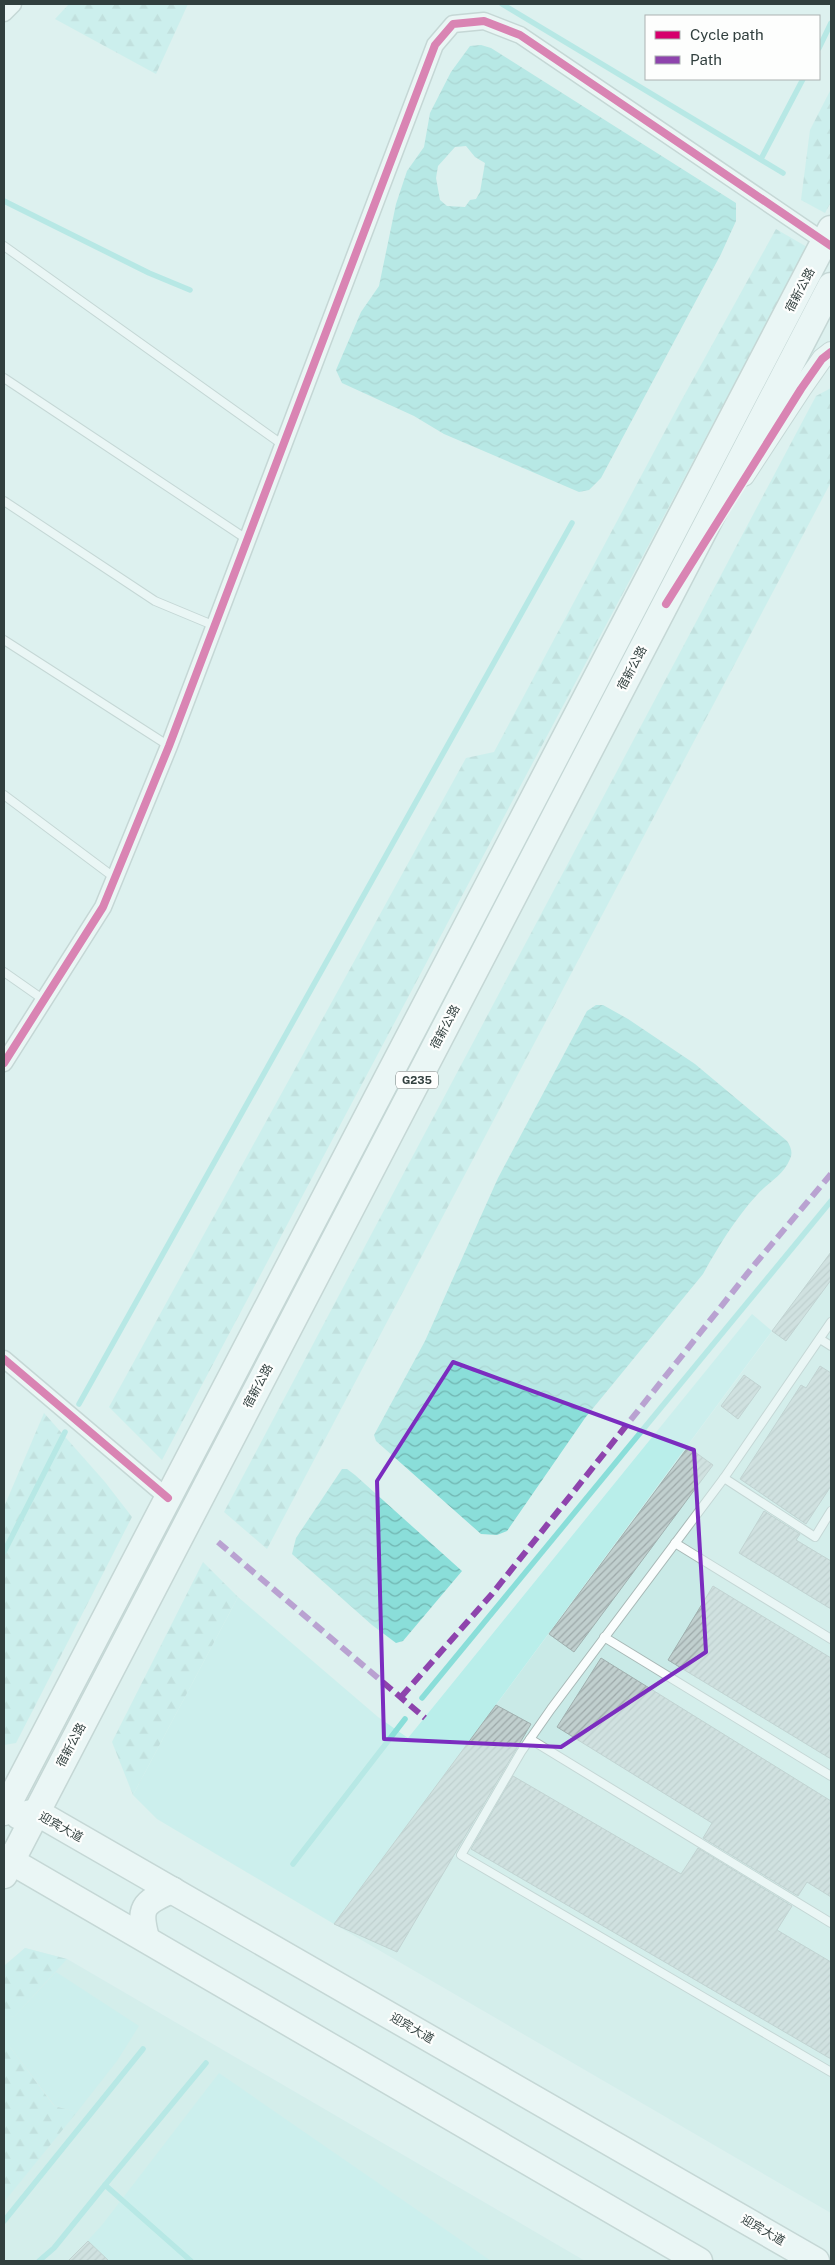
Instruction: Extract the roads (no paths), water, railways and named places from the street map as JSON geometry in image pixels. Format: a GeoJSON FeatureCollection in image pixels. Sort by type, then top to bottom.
{"type":"FeatureCollection","features":[{"type":"Feature","properties":{"kind":"highway","name":"宿新公路"},"geometry":{"type":"LineString","coordinates":[[4,1812],[829,239]]}},
{"type":"Feature","properties":{"kind":"highway","name":"宿新公路"},"geometry":{"type":"LineString","coordinates":[[6,1864],[36,1812],[831,286]]}},
{"type":"Feature","properties":{"kind":"highway","name":"迎宾大道"},"geometry":{"type":"LineString","coordinates":[[4,1820],[36,1812],[816,2261]]}},
{"type":"Feature","properties":{"kind":"highway"},"geometry":{"type":"LineString","coordinates":[[6,1864],[146,1940],[699,2261]]}},
{"type":"Feature","properties":{"kind":"main road"},"geometry":{"type":"LineString","coordinates":[[146,1940],[141,1918],[146,1906],[156,1897],[172,1890]]}},
{"type":"Feature","properties":{"kind":"street"},"geometry":{"type":"LineString","coordinates":[[4,13],[13,4]]}},
{"type":"Feature","properties":{"kind":"street"},"geometry":{"type":"LineString","coordinates":[[4,1063],[103,907],[169,746],[435,45],[453,24],[484,21],[520,35],[829,239]]}},
{"type":"Feature","properties":{"kind":"street"},"geometry":{"type":"LineString","coordinates":[[666,604],[776,426],[822,359],[831,352]]}},
{"type":"Feature","properties":{"kind":"street"},"geometry":{"type":"LineString","coordinates":[[4,1359],[168,1498]]}},
{"type":"Feature","properties":{"kind":"lane"},"geometry":{"type":"LineString","coordinates":[[4,246],[283,446]]}},
{"type":"Feature","properties":{"kind":"lane"},"geometry":{"type":"LineString","coordinates":[[4,378],[248,540]]}},
{"type":"Feature","properties":{"kind":"lane"},"geometry":{"type":"LineString","coordinates":[[4,501],[155,601],[215,626]]}},
{"type":"Feature","properties":{"kind":"lane"},"geometry":{"type":"LineString","coordinates":[[4,640],[169,746]]}},
{"type":"Feature","properties":{"kind":"lane"},"geometry":{"type":"LineString","coordinates":[[4,795],[115,878]]}},
{"type":"Feature","properties":{"kind":"lane"},"geometry":{"type":"LineString","coordinates":[[4,972],[44,1000]]}},
{"type":"Feature","properties":{"kind":"lane"},"geometry":{"type":"LineString","coordinates":[[831,1322],[724,1478],[530,1739],[461,1855],[831,2072]]}},
{"type":"Feature","properties":{"kind":"lane"},"geometry":{"type":"LineString","coordinates":[[820,1339],[831,1346]]}},
{"type":"Feature","properties":{"kind":"lane"},"geometry":{"type":"LineString","coordinates":[[724,1478],[815,1537],[831,1511]]}},
{"type":"Feature","properties":{"kind":"lane"},"geometry":{"type":"LineString","coordinates":[[675,1543],[831,1639]]}},
{"type":"Feature","properties":{"kind":"lane"},"geometry":{"type":"LineString","coordinates":[[604,1637],[831,1776]]}},
{"type":"Feature","properties":{"kind":"lane"},"geometry":{"type":"LineString","coordinates":[[530,1739],[831,1922]]}},
{"type":"Feature","properties":{"kind":"water"},"geometry":{"type":"Polygon","coordinates":[[[481,45],[491,48],[736,203],[736,221],[721,254],[601,478],[589,490],[579,492],[444,434],[414,416],[342,383],[336,370],[361,312],[379,286],[396,204],[407,171],[424,147],[430,113],[451,72],[470,46],[481,45]],[[466,146],[455,147],[438,166],[436,178],[440,200],[447,206],[465,207],[470,200],[476,199],[480,192],[485,163],[475,157],[466,146]]]}},
{"type":"Feature","properties":{"kind":"water"},"geometry":{"type":"Polygon","coordinates":[[[596,1005],[603,1005],[628,1019],[695,1064],[787,1141],[791,1150],[791,1157],[783,1170],[748,1205],[703,1274],[585,1418],[507,1531],[497,1535],[481,1534],[376,1441],[374,1435],[425,1341],[498,1178],[587,1011],[596,1005]]]}},
{"type":"Feature","properties":{"kind":"water"},"geometry":{"type":"Polygon","coordinates":[[[342,1469],[347,1469],[355,1475],[462,1571],[403,1641],[396,1643],[372,1625],[292,1554],[296,1538],[342,1469]]]}},
{"type":"Feature","properties":{"kind":"waterway"},"geometry":{"type":"LineString","coordinates":[[502,4],[783,173]]}},
{"type":"Feature","properties":{"kind":"waterway"},"geometry":{"type":"LineString","coordinates":[[820,46],[831,23]]}},
{"type":"Feature","properties":{"kind":"waterway"},"geometry":{"type":"LineString","coordinates":[[761,159],[802,80]]}},
{"type":"Feature","properties":{"kind":"waterway"},"geometry":{"type":"LineString","coordinates":[[4,201],[149,273],[190,290]]}},
{"type":"Feature","properties":{"kind":"waterway"},"geometry":{"type":"LineString","coordinates":[[79,1404],[572,523]]}},
{"type":"Feature","properties":{"kind":"waterway"},"geometry":{"type":"LineString","coordinates":[[422,1698],[831,1201]]}},
{"type":"Feature","properties":{"kind":"waterway"},"geometry":{"type":"LineString","coordinates":[[4,1552],[65,1432]]}},
{"type":"Feature","properties":{"kind":"waterway"},"geometry":{"type":"LineString","coordinates":[[293,1864],[405,1719]]}},
{"type":"Feature","properties":{"kind":"waterway"},"geometry":{"type":"LineString","coordinates":[[4,2221],[143,2049]]}},
{"type":"Feature","properties":{"kind":"waterway"},"geometry":{"type":"LineString","coordinates":[[105,2185],[206,2063]]}},
{"type":"Feature","properties":{"kind":"waterway"},"geometry":{"type":"LineString","coordinates":[[39,2261],[54,2248],[105,2185],[191,2261]]}}]}
